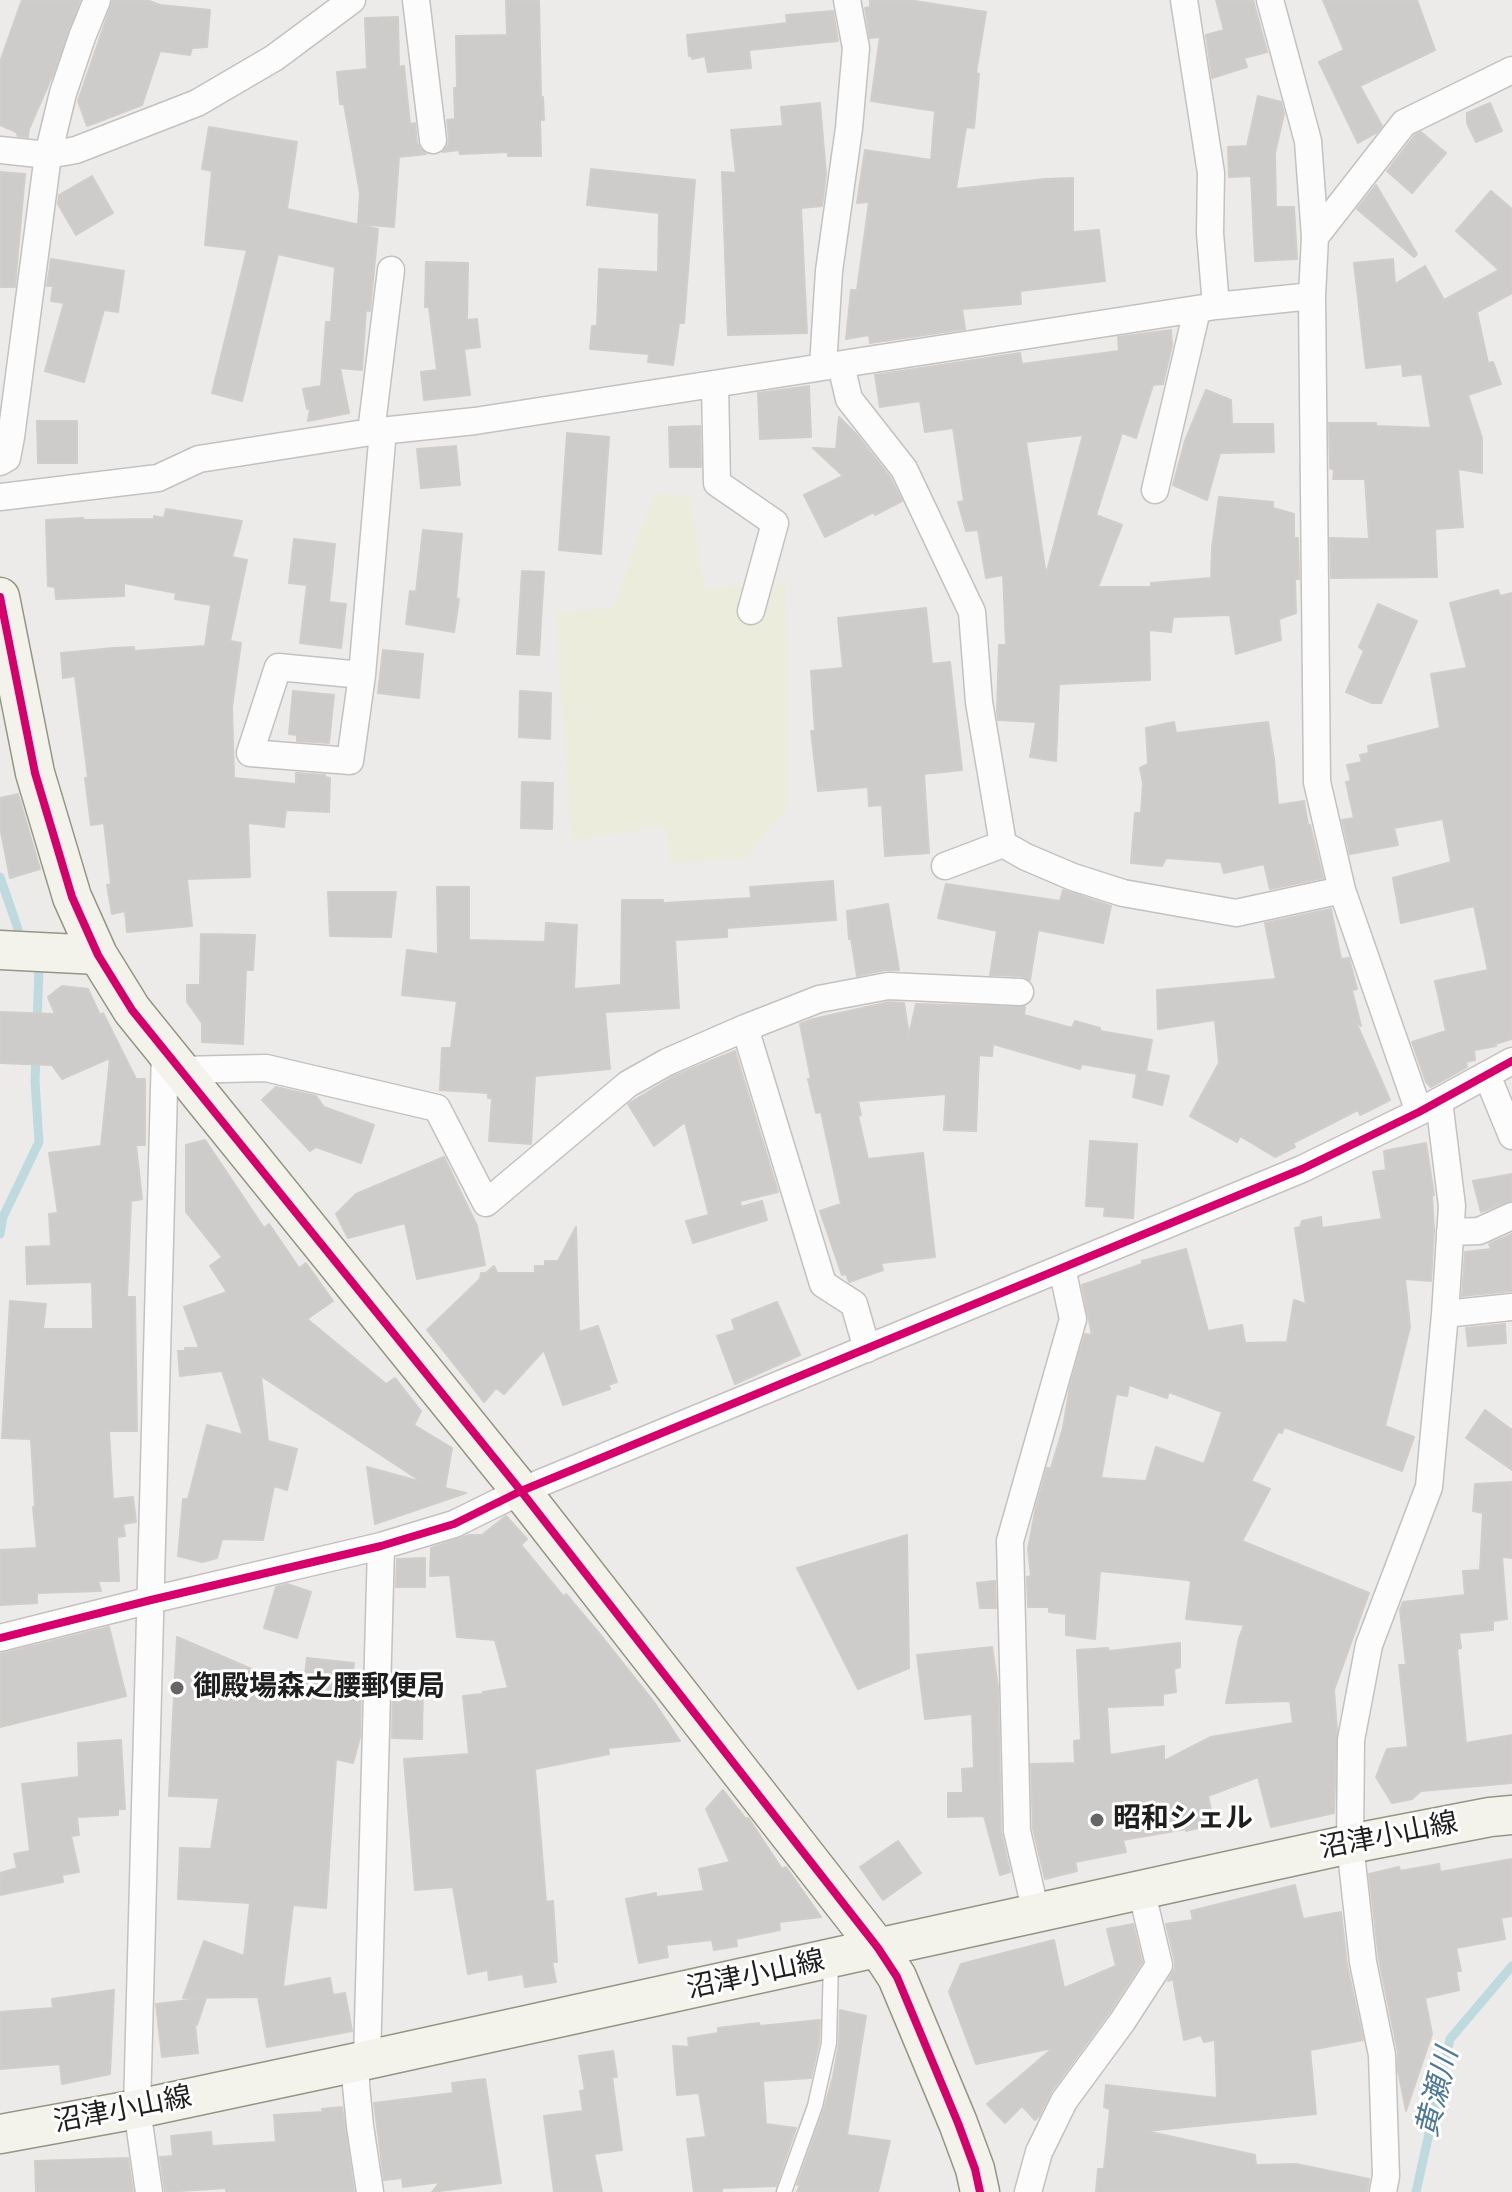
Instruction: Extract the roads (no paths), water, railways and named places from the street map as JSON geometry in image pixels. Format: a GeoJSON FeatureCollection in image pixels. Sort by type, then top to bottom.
{"type":"FeatureCollection","features":[{"type":"Feature","properties":{"kind":"street"},"geometry":{"type":"LineString","coordinates":[[0,462],[7,458],[11,437],[48,155],[63,93],[97,0]]}},
{"type":"Feature","properties":{"kind":"street"},"geometry":{"type":"LineString","coordinates":[[0,150],[48,155],[76,150],[197,103],[274,58],[352,0]]}},
{"type":"Feature","properties":{"kind":"street"},"geometry":{"type":"LineString","coordinates":[[416,0],[433,140]]}},
{"type":"Feature","properties":{"kind":"street"},"geometry":{"type":"LineString","coordinates":[[847,0],[856,48],[849,128],[829,271],[832,366],[849,399],[904,469],[972,612],[979,702],[1003,844]]}},
{"type":"Feature","properties":{"kind":"street"},"geometry":{"type":"LineString","coordinates":[[1155,490],[1207,308],[1211,173],[1184,0]]}},
{"type":"Feature","properties":{"kind":"street"},"geometry":{"type":"LineString","coordinates":[[1270,0],[1308,141],[1315,237],[1312,296],[1317,782],[1342,890],[1429,1107],[1452,1206],[1429,1487],[1369,1645],[1351,1740],[1350,1844],[1363,1962],[1382,2055],[1386,2176],[1383,2192]]}},
{"type":"Feature","properties":{"kind":"street"},"geometry":{"type":"LineString","coordinates":[[1315,237],[1404,123],[1512,70]]}},
{"type":"Feature","properties":{"kind":"street"},"geometry":{"type":"LineString","coordinates":[[362,675],[278,667],[250,753],[350,761],[362,675],[377,431],[391,270]]}},
{"type":"Feature","properties":{"kind":"street"},"geometry":{"type":"LineString","coordinates":[[0,497],[158,478],[199,459],[377,431],[475,421],[1207,308],[1312,296]]}},
{"type":"Feature","properties":{"kind":"street"},"geometry":{"type":"LineString","coordinates":[[715,384],[717,483],[775,523],[751,611]]}},
{"type":"Feature","properties":{"kind":"street"},"geometry":{"type":"LineString","coordinates":[[0,597],[35,773],[72,897],[98,955],[132,1010],[521,1491],[878,1948],[897,1977],[946,2094],[975,2169],[980,2192]]}},
{"type":"Feature","properties":{"kind":"street"},"geometry":{"type":"LineString","coordinates":[[1003,844],[1073,877],[1123,893],[1236,913],[1342,890]]}},
{"type":"Feature","properties":{"kind":"street"},"geometry":{"type":"LineString","coordinates":[[945,866],[1003,844]]}},
{"type":"Feature","properties":{"kind":"street"},"geometry":{"type":"LineString","coordinates":[[0,950],[98,955]]}},
{"type":"Feature","properties":{"kind":"street"},"geometry":{"type":"LineString","coordinates":[[172,1060],[266,1068],[437,1108],[486,1203],[628,1084],[667,1062],[745,1028],[819,999],[888,986],[1020,992]]}},
{"type":"Feature","properties":{"kind":"street"},"geometry":{"type":"LineString","coordinates":[[745,1028],[823,1284],[854,1304],[867,1349]]}},
{"type":"Feature","properties":{"kind":"street"},"geometry":{"type":"LineString","coordinates":[[149,2192],[137,2109],[151,1600],[172,1060]]}},
{"type":"Feature","properties":{"kind":"street"},"geometry":{"type":"LineString","coordinates":[[0,1638],[381,1546],[454,1524],[521,1491],[1302,1169],[1429,1107],[1512,1061]]}},
{"type":"Feature","properties":{"kind":"street"},"geometry":{"type":"LineString","coordinates":[[1487,1075],[1512,1136]]}},
{"type":"Feature","properties":{"kind":"street"},"geometry":{"type":"LineString","coordinates":[[1450,1232],[1479,1231],[1512,1216]]}},
{"type":"Feature","properties":{"kind":"street"},"geometry":{"type":"LineString","coordinates":[[1036,1913],[1017,1831],[1010,1541],[1073,1319],[1062,1268]]}},
{"type":"Feature","properties":{"kind":"street"},"geometry":{"type":"LineString","coordinates":[[1445,1314],[1512,1307]]}},
{"type":"Feature","properties":{"kind":"street"},"geometry":{"type":"LineString","coordinates":[[370,2192],[360,2126],[361,2061],[381,1546]]}},
{"type":"Feature","properties":{"kind":"street","name":"沼津小山線"},"geometry":{"type":"LineString","coordinates":[[0,2134],[137,2109],[361,2061],[1350,1844],[1512,1815]]}},
{"type":"Feature","properties":{"kind":"street"},"geometry":{"type":"LineString","coordinates":[[1028,2192],[1039,2152],[1064,2101],[1159,1965],[1141,1889]]}},
{"type":"Feature","properties":{"kind":"lane"},"geometry":{"type":"LineString","coordinates":[[784,2192],[815,2106],[829,2043],[831,1960]]}},
{"type":"Feature","properties":{"kind":"waterway"},"geometry":{"type":"LineString","coordinates":[[0,877],[18,929]]}},
{"type":"Feature","properties":{"kind":"waterway"},"geometry":{"type":"LineString","coordinates":[[37,1023],[39,971]]}},
{"type":"Feature","properties":{"kind":"waterway"},"geometry":{"type":"LineString","coordinates":[[0,1234],[3,1217],[39,1142],[36,1054]]}},
{"type":"Feature","properties":{"kind":"waterway","name":"黄瀬川"},"geometry":{"type":"LineString","coordinates":[[1416,2192],[1450,2039],[1512,1966]]}},
{"type":"Feature","properties":{"kind":"place","name":"御殿場森之腰郵便局"},"geometry":{"type":"Point","coordinates":[177,1688]}},
{"type":"Feature","properties":{"kind":"place","name":"昭和シェル"},"geometry":{"type":"Point","coordinates":[1097,1820]}}]}
